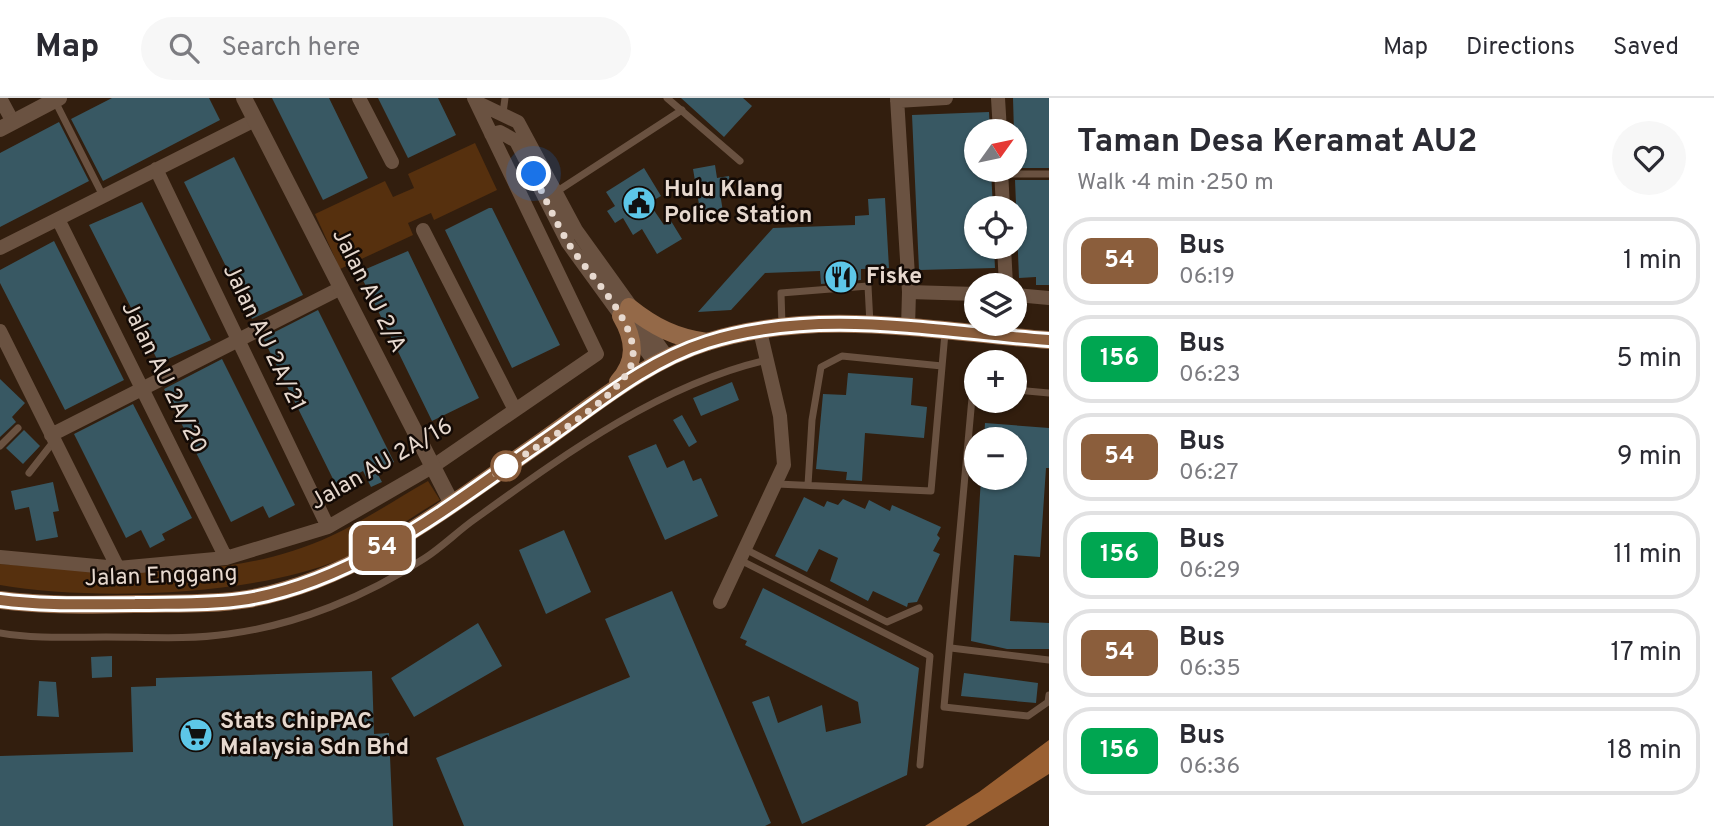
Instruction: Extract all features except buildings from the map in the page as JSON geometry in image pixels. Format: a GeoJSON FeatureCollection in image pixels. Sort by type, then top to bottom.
{"type":"FeatureCollection","features":[{"type":"Feature","properties":{"kind":"main road"},"geometry":{"type":"LineString","coordinates":[[625,312],[689,340],[708,342]]}},
{"type":"Feature","properties":{"kind":"main road"},"geometry":{"type":"LineString","coordinates":[[605,398],[629,369],[632,357],[625,312]]}},
{"type":"Feature","properties":{"kind":"main road","name":"Jalan Enggang"},"geometry":{"type":"LineString","coordinates":[[0,600],[74,605],[247,599],[313,581],[348,566],[452,504],[662,361],[708,342],[782,327],[812,324],[870,325],[1049,340]]}},
{"type":"Feature","properties":{"kind":"street"},"geometry":{"type":"LineString","coordinates":[[1,98],[7,125],[57,99]]}},
{"type":"Feature","properties":{"kind":"street","name":"Jalan AU 2/A"},"geometry":{"type":"LineString","coordinates":[[244,98],[452,504]]}},
{"type":"Feature","properties":{"kind":"street"},"geometry":{"type":"LineString","coordinates":[[359,98],[392,162]]}},
{"type":"Feature","properties":{"kind":"street"},"geometry":{"type":"LineString","coordinates":[[908,328],[909,292],[897,100],[946,98]]}},
{"type":"Feature","properties":{"kind":"street"},"geometry":{"type":"LineString","coordinates":[[998,98],[999,119]]}},
{"type":"Feature","properties":{"kind":"street"},"geometry":{"type":"LineString","coordinates":[[475,100],[504,105],[518,122],[530,138],[550,196]]}},
{"type":"Feature","properties":{"kind":"street"},"geometry":{"type":"LineString","coordinates":[[475,100],[491,134],[500,132],[516,141],[625,312],[662,361]]}},
{"type":"Feature","properties":{"kind":"street"},"geometry":{"type":"LineString","coordinates":[[0,248],[256,120]]}},
{"type":"Feature","properties":{"kind":"street","name":"Jalan AU 2A/16"},"geometry":{"type":"LineString","coordinates":[[0,557],[118,568],[226,558],[328,527],[432,467],[597,354],[491,134]]}},
{"type":"Feature","properties":{"kind":"street","name":"Jalan AU 2A/21"},"geometry":{"type":"LineString","coordinates":[[156,169],[328,527]]}},
{"type":"Feature","properties":{"kind":"street","name":"Jalan AU 2A/20"},"geometry":{"type":"LineString","coordinates":[[58,219],[226,558]]}},
{"type":"Feature","properties":{"kind":"street"},"geometry":{"type":"LineString","coordinates":[[423,230],[515,410]]}},
{"type":"Feature","properties":{"kind":"street"},"geometry":{"type":"LineString","coordinates":[[53,438],[341,288]]}},
{"type":"Feature","properties":{"kind":"street"},"geometry":{"type":"LineString","coordinates":[[909,292],[964,294]]}},
{"type":"Feature","properties":{"kind":"street"},"geometry":{"type":"LineString","coordinates":[[1027,296],[1049,298]]}},
{"type":"Feature","properties":{"kind":"street"},"geometry":{"type":"LineString","coordinates":[[0,331],[118,568]]}},
{"type":"Feature","properties":{"kind":"street"},"geometry":{"type":"LineString","coordinates":[[720,602],[784,465],[780,416],[760,331]]}},
{"type":"Feature","properties":{"kind":"lane"},"geometry":{"type":"LineString","coordinates":[[667,98],[740,162]]}},
{"type":"Feature","properties":{"kind":"lane"},"geometry":{"type":"LineString","coordinates":[[57,99],[103,196]]}},
{"type":"Feature","properties":{"kind":"lane"},"geometry":{"type":"LineString","coordinates":[[550,196],[682,110]]}},
{"type":"Feature","properties":{"kind":"lane"},"geometry":{"type":"LineString","coordinates":[[1027,173],[1049,174]]}},
{"type":"Feature","properties":{"kind":"lane"},"geometry":{"type":"LineString","coordinates":[[782,327],[781,293],[868,286],[870,325]]}},
{"type":"Feature","properties":{"kind":"lane"},"geometry":{"type":"LineString","coordinates":[[777,484],[932,491],[946,333]]}},
{"type":"Feature","properties":{"kind":"lane"},"geometry":{"type":"LineString","coordinates":[[808,485],[815,398],[821,367],[842,356],[942,366]]}},
{"type":"Feature","properties":{"kind":"lane"},"geometry":{"type":"LineString","coordinates":[[0,633],[60,637],[215,635],[275,626],[322,610],[425,558],[474,519],[600,435],[664,397],[725,370],[766,360]]}},
{"type":"Feature","properties":{"kind":"lane"},"geometry":{"type":"LineString","coordinates":[[1027,391],[1049,393]]}},
{"type":"Feature","properties":{"kind":"lane"},"geometry":{"type":"LineString","coordinates":[[971,413],[944,707],[1028,716],[1048,702],[1049,695]]}},
{"type":"Feature","properties":{"kind":"lane"},"geometry":{"type":"LineString","coordinates":[[0,446],[18,428]]}},
{"type":"Feature","properties":{"kind":"lane"},"geometry":{"type":"LineString","coordinates":[[29,473],[53,438]]}},
{"type":"Feature","properties":{"kind":"lane"},"geometry":{"type":"LineString","coordinates":[[743,555],[887,621],[919,608]]}},
{"type":"Feature","properties":{"kind":"lane"},"geometry":{"type":"LineString","coordinates":[[743,555],[930,656],[920,765]]}},
{"type":"Feature","properties":{"kind":"lane"},"geometry":{"type":"LineString","coordinates":[[951,648],[1049,660]]}},
{"type":"Feature","properties":{"kind":"shaded area"},"geometry":{"type":"Polygon","coordinates":[[[475,143],[497,190],[434,220],[431,213],[408,223],[413,235],[340,269],[315,214],[385,181],[393,197],[414,188],[408,174],[475,143]]]}},
{"type":"Feature","properties":{"kind":"shaded area"},"geometry":{"type":"Polygon","coordinates":[[[428,481],[440,500],[352,554],[303,572],[218,588],[125,594],[37,590],[0,585],[0,564],[168,571],[251,562],[292,551],[331,536],[428,481]]]}},
{"type":"Feature","properties":{"kind":"shaded area"},"geometry":{"type":"Polygon","coordinates":[[[1049,740],[1049,774],[966,826],[925,826],[979,792],[1049,740]]]}},
{"type":"Feature","properties":{"kind":"bus line","name":"54"},"geometry":{"type":"LineString","coordinates":[[0,600],[28,604],[74,605],[210,603],[280,592],[313,581],[348,566],[411,531],[639,374],[668,358],[708,342],[801,324],[845,323],[1049,340]]}},
{"type":"Feature","properties":{"kind":"place","name":"Hulu Klang Police Station"},"geometry":{"type":"Point","coordinates":[639,203]}},
{"type":"Feature","properties":{"kind":"place","name":"Fiske"},"geometry":{"type":"Point","coordinates":[841,277]}},
{"type":"Feature","properties":{"kind":"place","name":"Stats ChipPAC Malaysia Sdn Bhd"},"geometry":{"type":"Point","coordinates":[196,735]}},
{"type":"Feature","properties":{"kind":"route"},"geometry":{"type":"LineString","coordinates":[[506,466],[495,474],[605,398],[629,369],[632,357],[630,331],[568,243],[534,174]]}}]}
